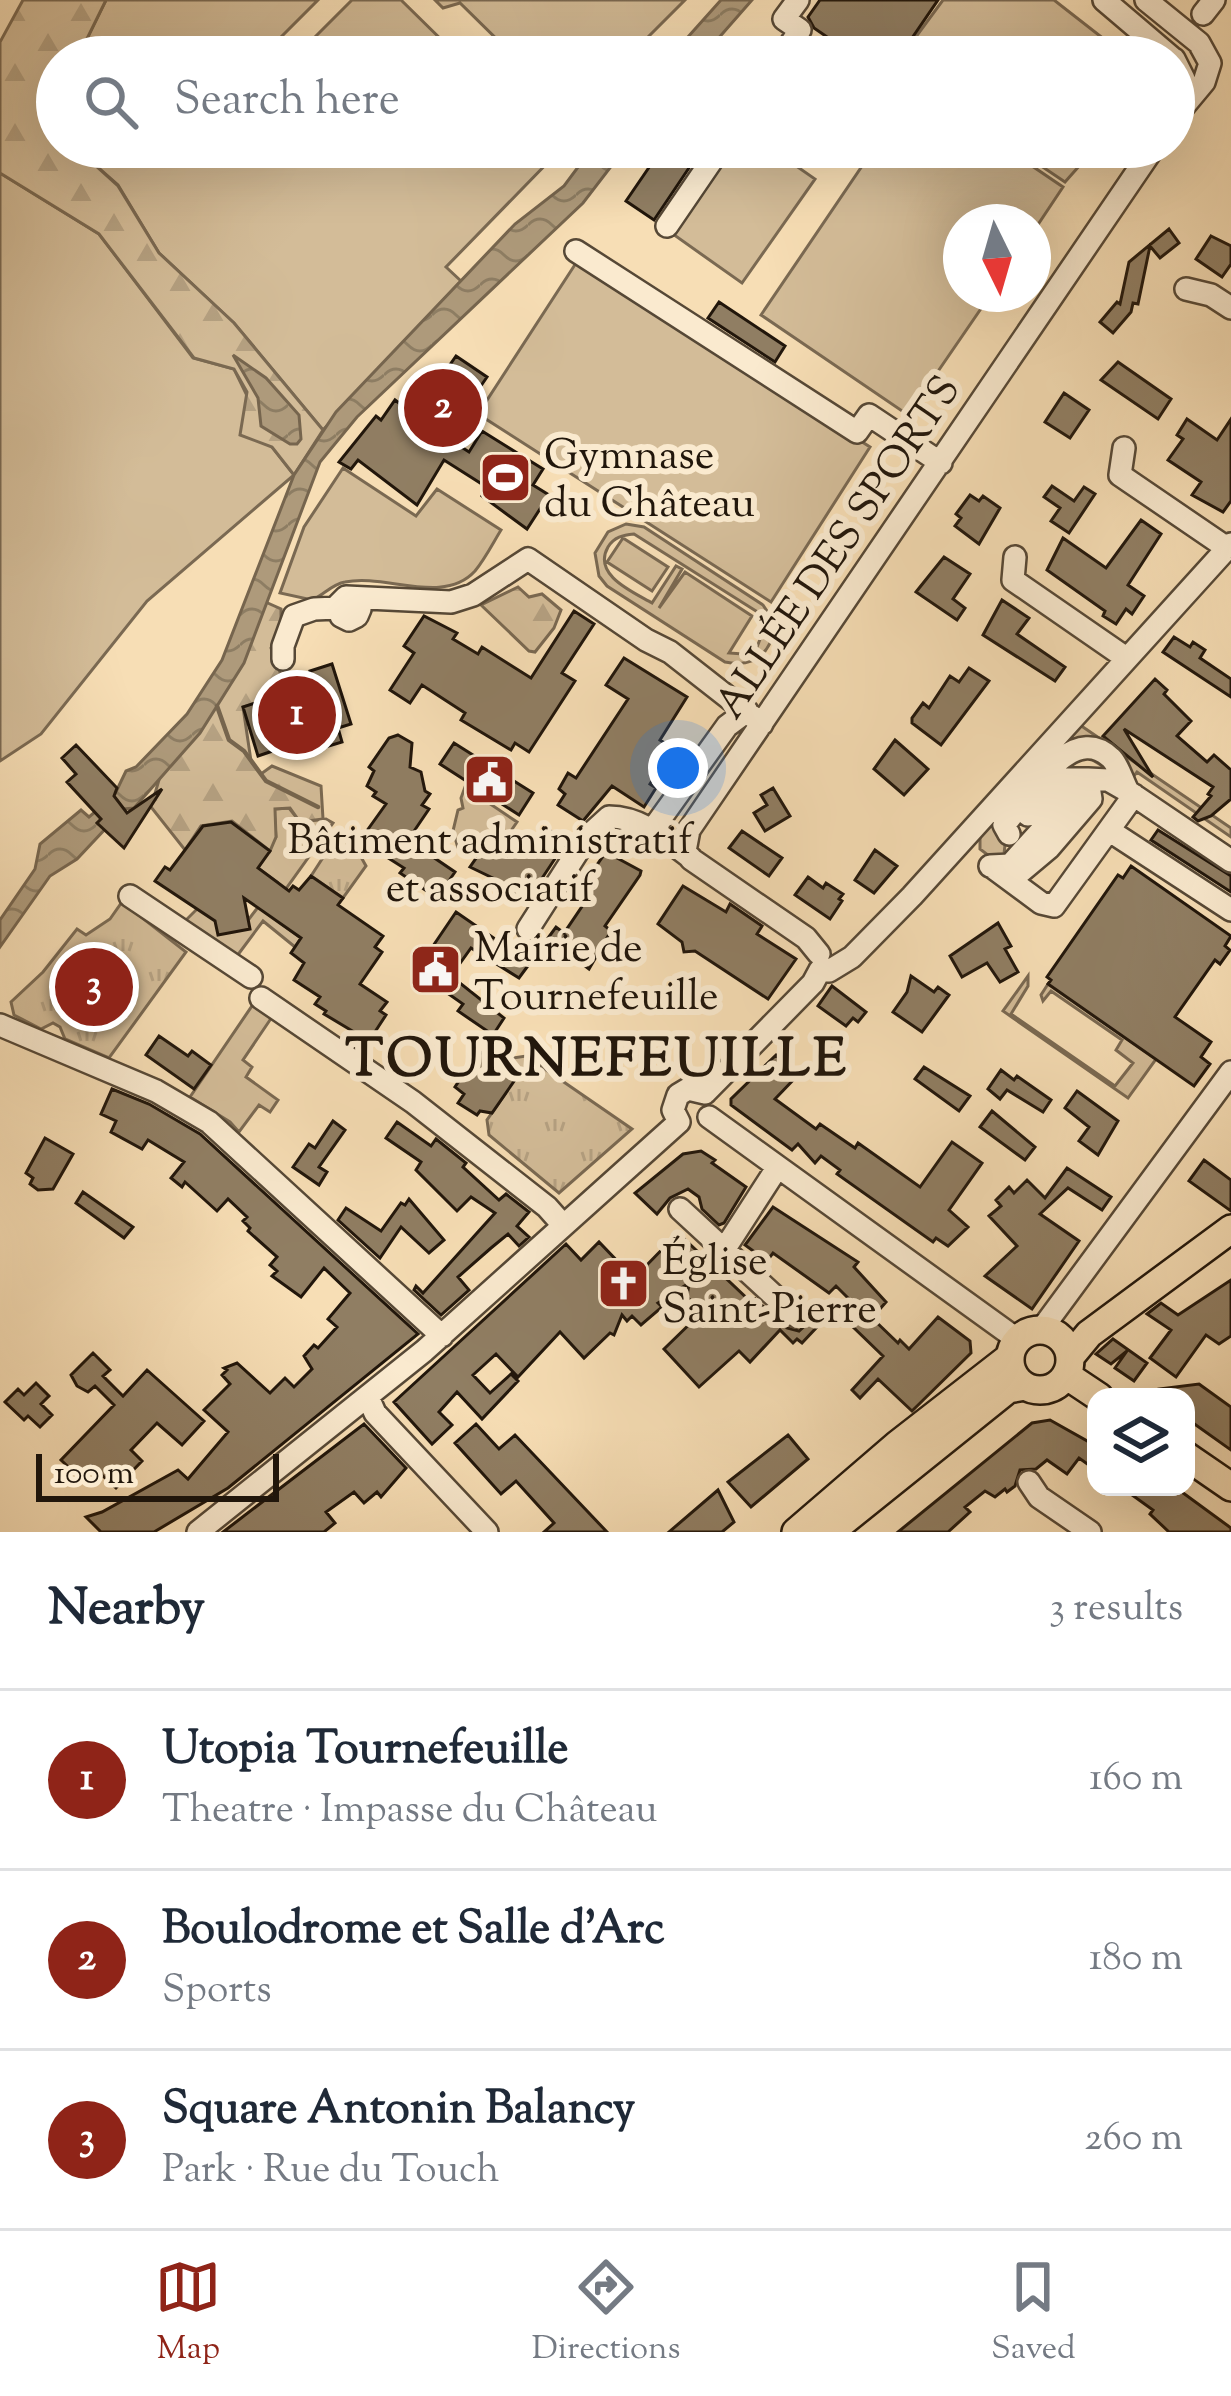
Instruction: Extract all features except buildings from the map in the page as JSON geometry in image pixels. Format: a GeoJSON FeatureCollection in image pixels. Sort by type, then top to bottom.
{"type":"FeatureCollection","features":[{"type":"Feature","properties":{"kind":"main road"},"geometry":{"type":"LineString","coordinates":[[1025,1386],[1013,1374],[1043,1349],[1089,1334],[1220,1237]]}},
{"type":"Feature","properties":{"kind":"main road"},"geometry":{"type":"LineString","coordinates":[[796,1532],[1100,1306],[1172,1260],[1220,1237]]}},
{"type":"Feature","properties":{"kind":"main road"},"geometry":{"type":"LineString","coordinates":[[830,1532],[1007,1389],[1043,1390],[1043,1349]]}},
{"type":"Feature","properties":{"kind":"main road"},"geometry":{"type":"LineString","coordinates":[[1043,1349],[1088,1388]]}},
{"type":"Feature","properties":{"kind":"main road"},"geometry":{"type":"LineString","coordinates":[[1195,1462],[1231,1487]]}},
{"type":"Feature","properties":{"kind":"street"},"geometry":{"type":"LineString","coordinates":[[796,36],[800,30],[784,19],[798,0]]}},
{"type":"Feature","properties":{"kind":"street"},"geometry":{"type":"LineString","coordinates":[[1103,0],[1146,36]]}},
{"type":"Feature","properties":{"kind":"street"},"geometry":{"type":"LineString","coordinates":[[1146,0],[1187,36]]}},
{"type":"Feature","properties":{"kind":"street"},"geometry":{"type":"LineString","coordinates":[[1195,43],[1207,53],[1209,72],[1195,90]]}},
{"type":"Feature","properties":{"kind":"street"},"geometry":{"type":"LineString","coordinates":[[667,226],[707,168]]}},
{"type":"Feature","properties":{"kind":"street","name":"ALLÉE DES SPORTS"},"geometry":{"type":"LineString","coordinates":[[691,859],[685,850],[689,830],[755,717],[941,463],[1140,168]]}},
{"type":"Feature","properties":{"kind":"street"},"geometry":{"type":"LineString","coordinates":[[576,251],[856,432],[869,415],[941,463]]}},
{"type":"Feature","properties":{"kind":"street"},"geometry":{"type":"LineString","coordinates":[[1186,290],[1210,295],[1231,308]]}},
{"type":"Feature","properties":{"kind":"street"},"geometry":{"type":"LineString","coordinates":[[705,1093],[813,983],[826,961],[856,949],[912,896],[1229,546],[1120,475],[1124,448]]}},
{"type":"Feature","properties":{"kind":"street"},"geometry":{"type":"LineString","coordinates":[[1015,557],[1013,580],[1126,658]]}},
{"type":"Feature","properties":{"kind":"street"},"geometry":{"type":"LineString","coordinates":[[283,659],[295,616],[375,597],[451,602],[473,595],[528,559],[670,652],[755,717]]}},
{"type":"Feature","properties":{"kind":"street"},"geometry":{"type":"LineString","coordinates":[[653,830],[728,726],[755,717]]}},
{"type":"Feature","properties":{"kind":"street"},"geometry":{"type":"LineString","coordinates":[[1004,871],[1013,849],[1004,825],[1056,761],[1073,751],[1094,749],[1113,759],[1131,793]]}},
{"type":"Feature","properties":{"kind":"street"},"geometry":{"type":"LineString","coordinates":[[1010,834],[1057,773],[1108,780],[1231,861]]}},
{"type":"Feature","properties":{"kind":"street"},"geometry":{"type":"LineString","coordinates":[[1004,871],[1049,848],[1091,800],[1088,779]]}},
{"type":"Feature","properties":{"kind":"street"},"geometry":{"type":"LineString","coordinates":[[1004,871],[1041,903],[1054,906],[1131,793]]}},
{"type":"Feature","properties":{"kind":"street"},"geometry":{"type":"LineString","coordinates":[[528,929],[596,825],[609,817],[623,817],[653,830],[806,938],[826,961]]}},
{"type":"Feature","properties":{"kind":"street"},"geometry":{"type":"LineString","coordinates":[[1110,830],[1231,910]]}},
{"type":"Feature","properties":{"kind":"street"},"geometry":{"type":"LineString","coordinates":[[130,896],[413,1102],[547,1207],[563,1225]]}},
{"type":"Feature","properties":{"kind":"street"},"geometry":{"type":"LineString","coordinates":[[0,1025],[156,1091],[209,1121],[442,1336]]}},
{"type":"Feature","properties":{"kind":"street"},"geometry":{"type":"LineString","coordinates":[[710,1117],[1043,1349],[1231,1072]]}},
{"type":"Feature","properties":{"kind":"street"},"geometry":{"type":"LineString","coordinates":[[688,1089],[705,1093],[711,1102],[710,1117],[695,1127],[679,1122],[673,1109],[678,1095],[688,1089]]}},
{"type":"Feature","properties":{"kind":"street"},"geometry":{"type":"LineString","coordinates":[[198,1532],[442,1336],[679,1122]]}},
{"type":"Feature","properties":{"kind":"street"},"geometry":{"type":"LineString","coordinates":[[724,1250],[777,1168]]}},
{"type":"Feature","properties":{"kind":"street"},"geometry":{"type":"LineString","coordinates":[[680,1209],[796,1316]]}},
{"type":"Feature","properties":{"kind":"street"},"geometry":{"type":"LineString","coordinates":[[368,1397],[375,1413],[487,1532]]}},
{"type":"Feature","properties":{"kind":"street"},"geometry":{"type":"LineString","coordinates":[[1029,1482],[1039,1497],[1090,1532]]}},
{"type":"Feature","properties":{"kind":"green space"},"geometry":{"type":"Polygon","coordinates":[[[23,0],[106,0],[88,36],[36,36],[36,168],[98,168],[118,186],[159,253],[234,323],[323,430],[294,475],[272,447],[240,435],[247,392],[234,369],[194,358],[99,234],[0,173],[0,42],[23,0]]]}},
{"type":"Feature","properties":{"kind":"green space"},"geometry":{"type":"Polygon","coordinates":[[[106,0],[318,0],[282,36],[88,36],[106,0]]]}},
{"type":"Feature","properties":{"kind":"green space"},"geometry":{"type":"Polygon","coordinates":[[[352,0],[401,0],[438,36],[316,36],[352,0]]]}},
{"type":"Feature","properties":{"kind":"green space"},"geometry":{"type":"Polygon","coordinates":[[[435,0],[685,0],[649,36],[494,36],[460,3],[443,8],[435,0]]]}},
{"type":"Feature","properties":{"kind":"green space"},"geometry":{"type":"Polygon","coordinates":[[[943,0],[1054,0],[1100,36],[916,36],[943,0]]]}},
{"type":"Feature","properties":{"kind":"green space"},"geometry":{"type":"Polygon","coordinates":[[[99,168],[542,168],[446,267],[461,281],[323,430],[234,323],[159,253],[118,185],[99,168]]]}},
{"type":"Feature","properties":{"kind":"green space"},"geometry":{"type":"Polygon","coordinates":[[[714,168],[799,168],[815,179],[742,283],[670,232],[714,168]]]}},
{"type":"Feature","properties":{"kind":"green space"},"geometry":{"type":"Polygon","coordinates":[[[861,168],[1035,168],[1063,187],[1051,205],[943,204],[943,312],[979,312],[908,415],[761,315],[861,168]]]}},
{"type":"Feature","properties":{"kind":"green space"},"geometry":{"type":"Polygon","coordinates":[[[1044,168],[1077,168],[1065,182],[1044,168]]]}},
{"type":"Feature","properties":{"kind":"green space"},"geometry":{"type":"Polygon","coordinates":[[[0,173],[99,234],[193,358],[234,369],[272,447],[294,475],[147,601],[41,734],[0,761],[0,173]]]}},
{"type":"Feature","properties":{"kind":"green space"},"geometry":{"type":"Polygon","coordinates":[[[578,260],[870,447],[771,602],[478,414],[578,260]]]}},
{"type":"Feature","properties":{"kind":"green space"},"geometry":{"type":"Polygon","coordinates":[[[343,468],[416,516],[437,489],[501,530],[475,571],[447,586],[361,580],[340,583],[312,600],[280,593],[304,527],[343,468]]]}},
{"type":"Feature","properties":{"kind":"green space"},"geometry":{"type":"Polygon","coordinates":[[[626,524],[644,527],[763,605],[774,631],[763,654],[743,663],[725,662],[607,586],[599,576],[595,553],[608,532],[626,524]],[[634,534],[619,537],[608,547],[605,566],[610,574],[652,603],[676,566],[682,569],[659,608],[685,572],[752,616],[729,653],[743,654],[757,647],[764,629],[756,611],[634,534]]]}},
{"type":"Feature","properties":{"kind":"green space"},"geometry":{"type":"Polygon","coordinates":[[[623,538],[668,567],[652,591],[607,562],[623,538]]]}},
{"type":"Feature","properties":{"kind":"green space"},"geometry":{"type":"Polygon","coordinates":[[[518,587],[529,597],[542,594],[561,610],[535,652],[481,605],[518,587]]]}},
{"type":"Feature","properties":{"kind":"green space"},"geometry":{"type":"Polygon","coordinates":[[[261,600],[281,609],[281,635],[271,648],[281,675],[271,698],[243,707],[251,761],[261,774],[272,766],[321,786],[323,819],[300,822],[290,808],[275,809],[276,837],[270,851],[232,821],[201,826],[185,850],[151,807],[161,773],[261,600]]]}},
{"type":"Feature","properties":{"kind":"green space"},"geometry":{"type":"Polygon","coordinates":[[[1080,725],[1231,828],[1231,837],[1137,772],[1129,782],[1071,747],[996,826],[1004,854],[989,856],[980,849],[980,836],[1080,725]]]}},
{"type":"Feature","properties":{"kind":"green space"},"geometry":{"type":"Polygon","coordinates":[[[465,787],[517,822],[504,841],[493,834],[485,846],[475,838],[463,850],[458,848],[453,831],[465,787]]]}},
{"type":"Feature","properties":{"kind":"green space"},"geometry":{"type":"Polygon","coordinates":[[[289,808],[300,822],[326,819],[333,823],[268,914],[301,938],[295,947],[263,921],[234,960],[185,921],[197,909],[249,919],[277,882],[258,868],[276,837],[274,809],[289,808]]]}},
{"type":"Feature","properties":{"kind":"green space"},"geometry":{"type":"Polygon","coordinates":[[[347,832],[366,866],[343,898],[311,876],[339,833],[347,832]]]}},
{"type":"Feature","properties":{"kind":"green space"},"geometry":{"type":"Polygon","coordinates":[[[122,902],[186,952],[109,1058],[65,1039],[53,1023],[41,1029],[14,1015],[11,1002],[43,972],[77,929],[86,935],[110,919],[122,902]]]}},
{"type":"Feature","properties":{"kind":"green space"},"geometry":{"type":"Polygon","coordinates":[[[1028,976],[1028,986],[1011,1014],[1115,1086],[1133,1063],[1116,1050],[1122,1040],[1051,991],[1043,1001],[1041,995],[1048,984],[1156,1059],[1128,1098],[1003,1011],[1028,976]]]}},
{"type":"Feature","properties":{"kind":"green space"},"geometry":{"type":"Polygon","coordinates":[[[256,1000],[272,1017],[243,1060],[252,1067],[246,1077],[278,1100],[270,1112],[259,1105],[239,1132],[190,1097],[256,1000]]]}},
{"type":"Feature","properties":{"kind":"green space"},"geometry":{"type":"Polygon","coordinates":[[[526,1056],[632,1129],[559,1193],[489,1135],[487,1120],[505,1094],[501,1091],[517,1077],[502,1066],[506,1059],[526,1056]]]}},
{"type":"Feature","properties":{"kind":"water"},"geometry":{"type":"Polygon","coordinates":[[[721,0],[752,0],[720,36],[689,36],[721,0]]]}},
{"type":"Feature","properties":{"kind":"water"},"geometry":{"type":"Polygon","coordinates":[[[577,168],[610,168],[583,203],[357,417],[320,462],[244,663],[200,733],[134,808],[124,809],[77,859],[50,876],[0,947],[0,920],[35,869],[40,844],[81,810],[89,817],[114,796],[126,771],[136,767],[187,714],[222,660],[294,475],[336,412],[515,224],[564,186],[577,168]]]}},
{"type":"Feature","properties":{"kind":"water"},"geometry":{"type":"Polygon","coordinates":[[[233,355],[266,378],[299,415],[301,439],[297,444],[261,426],[258,398],[233,355]]]}},
{"type":"Feature","properties":{"kind":"waterway"},"geometry":{"type":"LineString","coordinates":[[217,706],[229,740],[244,751],[266,781],[318,807]]}},
{"type":"Feature","properties":{"kind":"place","name":"Boulodrome et Salle d'Arc"},"geometry":{"type":"Point","coordinates":[443,408]}},
{"type":"Feature","properties":{"kind":"place","name":"Gymnase du Château"},"geometry":{"type":"Point","coordinates":[505,477]}},
{"type":"Feature","properties":{"kind":"place","name":"Utopia Tournefeuille"},"geometry":{"type":"Point","coordinates":[297,715]}},
{"type":"Feature","properties":{"kind":"place","name":"Bâtiment administratif et associatif"},"geometry":{"type":"Point","coordinates":[490,779]}},
{"type":"Feature","properties":{"kind":"place","name":"Mairie de Tournefeuille"},"geometry":{"type":"Point","coordinates":[435,970]}},
{"type":"Feature","properties":{"kind":"place","name":"Square Antonin Balancy"},"geometry":{"type":"Point","coordinates":[94,987]}},
{"type":"Feature","properties":{"kind":"place","name":"Église Saint-Pierre"},"geometry":{"type":"Point","coordinates":[623,1283]}},
{"type":"Feature","properties":{"kind":"district","name":"TOURNEFEUILLE"},"geometry":{"type":"Point","coordinates":[597,1056]}}]}
